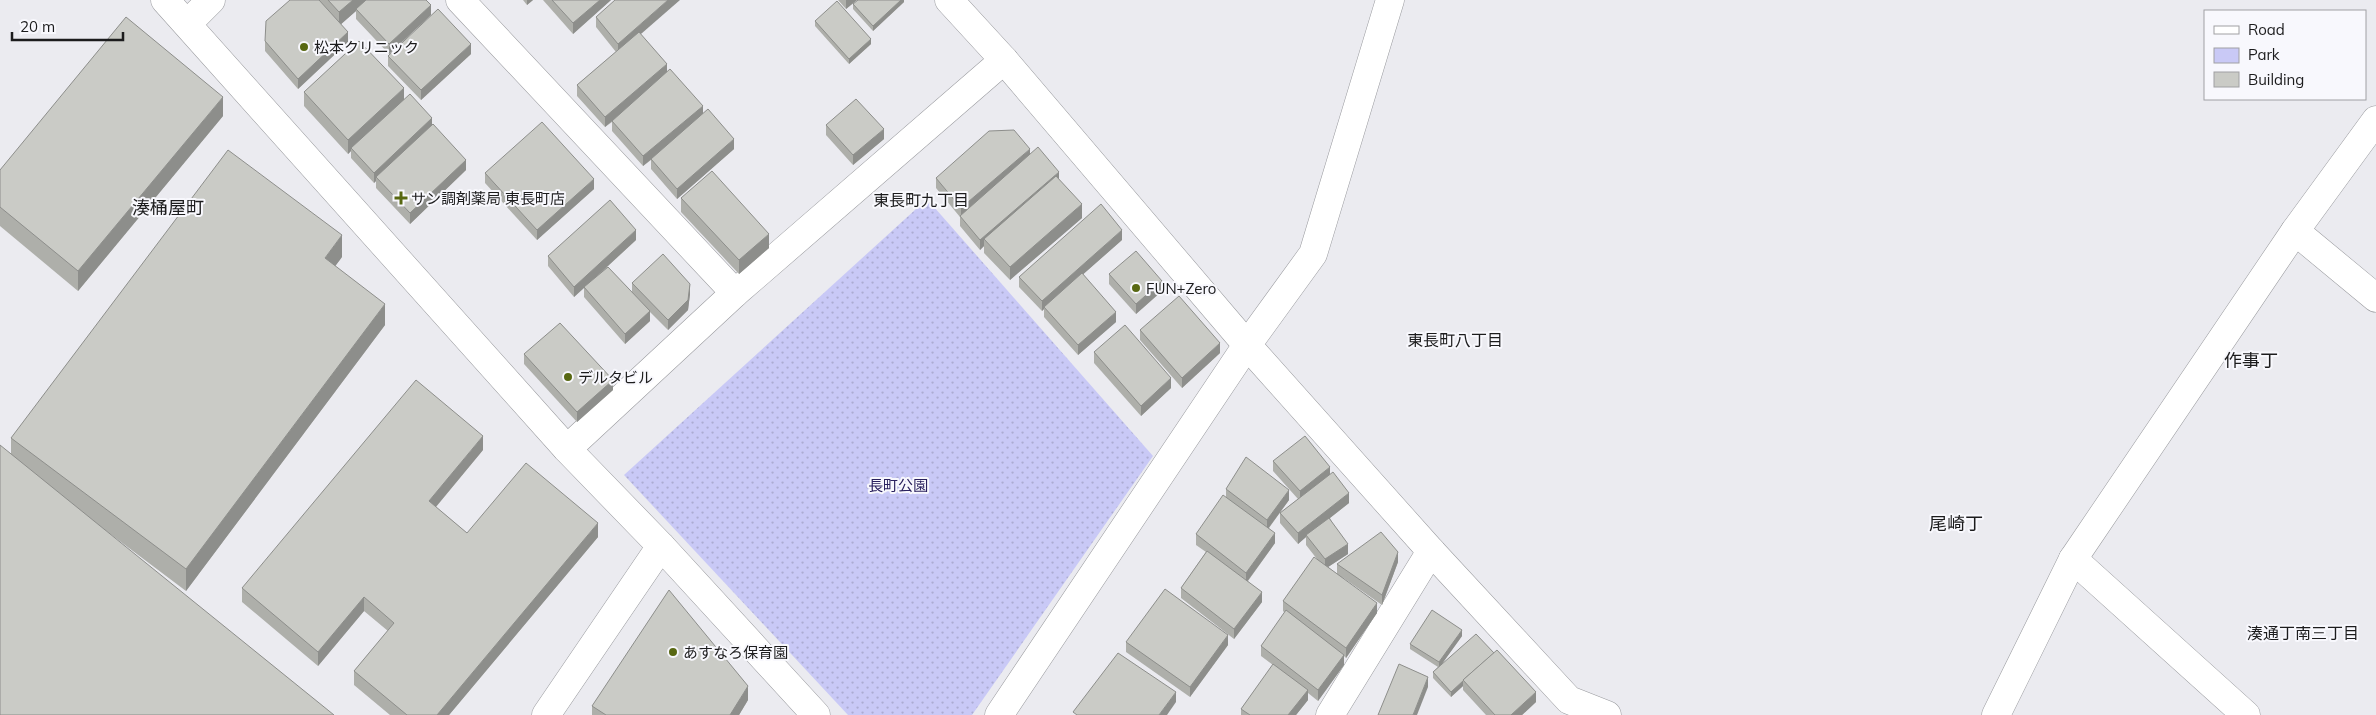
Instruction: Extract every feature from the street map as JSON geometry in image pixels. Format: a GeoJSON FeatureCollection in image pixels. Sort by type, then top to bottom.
{"type":"FeatureCollection","features":[{"type":"Feature","properties":{"kind":"street"},"geometry":{"type":"LineString","coordinates":[[165,0],[188,23],[567,449],[661,546],[816,715]]}},
{"type":"Feature","properties":{"kind":"street"},"geometry":{"type":"LineString","coordinates":[[188,23],[212,0]]}},
{"type":"Feature","properties":{"kind":"street"},"geometry":{"type":"LineString","coordinates":[[460,0],[735,293]]}},
{"type":"Feature","properties":{"kind":"street"},"geometry":{"type":"LineString","coordinates":[[949,0],[1004,60],[1247,346],[1431,551],[1566,708],[1607,715]]}},
{"type":"Feature","properties":{"kind":"street"},"geometry":{"type":"LineString","coordinates":[[998,715],[1247,346],[1313,254],[1390,0]]}},
{"type":"Feature","properties":{"kind":"street"},"geometry":{"type":"LineString","coordinates":[[567,449],[735,293],[1004,60]]}},
{"type":"Feature","properties":{"kind":"street"},"geometry":{"type":"LineString","coordinates":[[1996,715],[2073,559],[2296,231],[2376,120]]}},
{"type":"Feature","properties":{"kind":"street"},"geometry":{"type":"LineString","coordinates":[[2296,231],[2376,298]]}},
{"type":"Feature","properties":{"kind":"street"},"geometry":{"type":"LineString","coordinates":[[546,715],[661,546]]}},
{"type":"Feature","properties":{"kind":"street"},"geometry":{"type":"LineString","coordinates":[[1330,715],[1431,551]]}},
{"type":"Feature","properties":{"kind":"street"},"geometry":{"type":"LineString","coordinates":[[2073,559],[2246,715]]}},
{"type":"Feature","properties":{"kind":"green space","name":"長町公園"},"geometry":{"type":"Polygon","coordinates":[[[927,199],[1153,456],[972,715],[848,715],[624,475],[927,199]]]}},
{"type":"Feature","properties":{"kind":"building","name":"松本クリニック"},"geometry":{"type":"Polygon","coordinates":[[[290,0],[319,0],[348,32],[298,79],[265,41],[266,21],[290,0]]]}},
{"type":"Feature","properties":{"kind":"building"},"geometry":{"type":"Polygon","coordinates":[[[328,0],[353,0],[339,12],[328,0]]]}},
{"type":"Feature","properties":{"kind":"building"},"geometry":{"type":"Polygon","coordinates":[[[366,0],[426,0],[431,5],[389,44],[356,9],[366,0]]]}},
{"type":"Feature","properties":{"kind":"building"},"geometry":{"type":"Polygon","coordinates":[[[552,0],[600,0],[573,23],[552,0]]]}},
{"type":"Feature","properties":{"kind":"building"},"geometry":{"type":"Polygon","coordinates":[[[615,0],[668,0],[618,44],[596,17],[615,0]]]}},
{"type":"Feature","properties":{"kind":"building"},"geometry":{"type":"Polygon","coordinates":[[[858,0],[901,0],[873,26],[853,4],[858,0]]]}},
{"type":"Feature","properties":{"kind":"building"},"geometry":{"type":"Polygon","coordinates":[[[837,1],[871,39],[849,59],[815,21],[837,1]]]}},
{"type":"Feature","properties":{"kind":"building"},"geometry":{"type":"Polygon","coordinates":[[[438,9],[471,44],[421,90],[388,56],[438,9]]]}},
{"type":"Feature","properties":{"kind":"building"},"geometry":{"type":"Polygon","coordinates":[[[126,17],[223,97],[78,271],[0,207],[0,170],[126,17]]]}},
{"type":"Feature","properties":{"kind":"building"},"geometry":{"type":"Polygon","coordinates":[[[639,32],[667,64],[605,117],[577,85],[639,32]]]}},
{"type":"Feature","properties":{"kind":"building"},"geometry":{"type":"Polygon","coordinates":[[[359,41],[404,88],[348,140],[304,92],[359,41]]]}},
{"type":"Feature","properties":{"kind":"building"},"geometry":{"type":"Polygon","coordinates":[[[670,69],[703,106],[643,156],[612,121],[670,69]]]}},
{"type":"Feature","properties":{"kind":"building"},"geometry":{"type":"Polygon","coordinates":[[[410,94],[432,118],[374,173],[351,148],[410,94]]]}},
{"type":"Feature","properties":{"kind":"building"},"geometry":{"type":"Polygon","coordinates":[[[856,99],[884,129],[853,155],[826,125],[856,99]]]}},
{"type":"Feature","properties":{"kind":"building"},"geometry":{"type":"Polygon","coordinates":[[[708,109],[734,139],[677,189],[651,159],[708,109]]]}},
{"type":"Feature","properties":{"kind":"building"},"geometry":{"type":"Polygon","coordinates":[[[542,122],[594,179],[537,230],[485,173],[542,122]]]}},
{"type":"Feature","properties":{"kind":"building"},"geometry":{"type":"Polygon","coordinates":[[[433,124],[466,160],[410,213],[376,177],[433,124]]]}},
{"type":"Feature","properties":{"kind":"building"},"geometry":{"type":"Polygon","coordinates":[[[1014,130],[1030,149],[961,208],[936,178],[989,131],[1014,130]]]}},
{"type":"Feature","properties":{"kind":"building"},"geometry":{"type":"Polygon","coordinates":[[[1038,147],[1059,172],[980,240],[960,216],[1038,147]]]}},
{"type":"Feature","properties":{"kind":"building"},"geometry":{"type":"Polygon","coordinates":[[[228,150],[342,235],[325,258],[385,304],[186,569],[11,438],[228,150]]]}},
{"type":"Feature","properties":{"kind":"building"},"geometry":{"type":"Polygon","coordinates":[[[712,171],[769,234],[739,260],[681,198],[712,171]]]}},
{"type":"Feature","properties":{"kind":"building"},"geometry":{"type":"Polygon","coordinates":[[[1056,176],[1082,204],[1010,267],[984,239],[1056,176]]]}},
{"type":"Feature","properties":{"kind":"building"},"geometry":{"type":"Polygon","coordinates":[[[610,200],[636,230],[574,287],[548,256],[610,200]]]}},
{"type":"Feature","properties":{"kind":"building"},"geometry":{"type":"Polygon","coordinates":[[[1101,204],[1122,230],[1042,301],[1019,277],[1101,204]]]}},
{"type":"Feature","properties":{"kind":"building","name":"FUN+Zero"},"geometry":{"type":"Polygon","coordinates":[[[1136,251],[1162,281],[1136,304],[1109,274],[1136,251]]]}},
{"type":"Feature","properties":{"kind":"building"},"geometry":{"type":"Polygon","coordinates":[[[663,254],[690,284],[688,300],[668,320],[632,283],[663,254]]]}},
{"type":"Feature","properties":{"kind":"building"},"geometry":{"type":"Polygon","coordinates":[[[608,267],[650,311],[625,334],[584,287],[608,267]]]}},
{"type":"Feature","properties":{"kind":"building"},"geometry":{"type":"Polygon","coordinates":[[[1082,273],[1116,312],[1078,345],[1044,307],[1082,273]]]}},
{"type":"Feature","properties":{"kind":"building"},"geometry":{"type":"Polygon","coordinates":[[[1179,296],[1220,343],[1182,378],[1140,330],[1179,296]]]}},
{"type":"Feature","properties":{"kind":"building","name":"デルタビル"},"geometry":{"type":"Polygon","coordinates":[[[560,323],[613,380],[577,412],[524,354],[560,323]]]}},
{"type":"Feature","properties":{"kind":"building"},"geometry":{"type":"Polygon","coordinates":[[[1125,325],[1171,378],[1141,406],[1094,352],[1125,325]]]}},
{"type":"Feature","properties":{"kind":"building"},"geometry":{"type":"Polygon","coordinates":[[[416,380],[483,436],[429,501],[467,533],[526,463],[598,523],[437,715],[407,715],[354,671],[394,623],[364,597],[318,652],[242,588],[416,380]]]}},
{"type":"Feature","properties":{"kind":"building"},"geometry":{"type":"Polygon","coordinates":[[[1305,436],[1330,467],[1300,491],[1273,461],[1305,436]]]}},
{"type":"Feature","properties":{"kind":"building"},"geometry":{"type":"Polygon","coordinates":[[[0,445],[334,715],[0,715],[0,445]]]}},
{"type":"Feature","properties":{"kind":"building"},"geometry":{"type":"Polygon","coordinates":[[[1246,457],[1289,490],[1267,520],[1226,489],[1246,457]]]}},
{"type":"Feature","properties":{"kind":"building"},"geometry":{"type":"Polygon","coordinates":[[[1333,472],[1349,493],[1298,533],[1280,513],[1333,472]]]}},
{"type":"Feature","properties":{"kind":"building"},"geometry":{"type":"Polygon","coordinates":[[[1223,495],[1275,533],[1246,573],[1196,534],[1223,495]]]}},
{"type":"Feature","properties":{"kind":"building"},"geometry":{"type":"Polygon","coordinates":[[[1329,518],[1348,544],[1325,559],[1306,535],[1329,518]]]}},
{"type":"Feature","properties":{"kind":"building"},"geometry":{"type":"Polygon","coordinates":[[[1381,532],[1398,552],[1382,595],[1337,564],[1381,532]]]}},
{"type":"Feature","properties":{"kind":"building"},"geometry":{"type":"Polygon","coordinates":[[[1207,551],[1262,592],[1234,629],[1181,588],[1207,551]]]}},
{"type":"Feature","properties":{"kind":"building"},"geometry":{"type":"Polygon","coordinates":[[[1314,557],[1377,603],[1346,648],[1283,601],[1314,557]]]}},
{"type":"Feature","properties":{"kind":"building"},"geometry":{"type":"Polygon","coordinates":[[[1165,589],[1228,635],[1190,687],[1126,642],[1165,589]]]}},
{"type":"Feature","properties":{"kind":"building","name":"あすなろ保育園"},"geometry":{"type":"Polygon","coordinates":[[[669,590],[748,686],[730,715],[606,715],[592,706],[669,590]]]}},
{"type":"Feature","properties":{"kind":"building"},"geometry":{"type":"Polygon","coordinates":[[[1286,610],[1344,655],[1318,690],[1261,646],[1286,610]]]}},
{"type":"Feature","properties":{"kind":"building"},"geometry":{"type":"Polygon","coordinates":[[[1432,610],[1462,630],[1439,662],[1410,644],[1432,610]]]}},
{"type":"Feature","properties":{"kind":"building"},"geometry":{"type":"Polygon","coordinates":[[[1476,634],[1494,653],[1451,692],[1433,672],[1476,634]]]}},
{"type":"Feature","properties":{"kind":"building"},"geometry":{"type":"Polygon","coordinates":[[[1497,650],[1536,692],[1511,715],[1495,715],[1463,680],[1497,650]]]}},
{"type":"Feature","properties":{"kind":"building"},"geometry":{"type":"Polygon","coordinates":[[[1118,653],[1176,692],[1159,715],[1077,715],[1073,712],[1118,653]]]}},
{"type":"Feature","properties":{"kind":"building"},"geometry":{"type":"Polygon","coordinates":[[[1273,664],[1308,690],[1288,715],[1250,715],[1241,709],[1273,664]]]}},
{"type":"Feature","properties":{"kind":"building"},"geometry":{"type":"Polygon","coordinates":[[[1399,664],[1428,677],[1413,715],[1378,715],[1399,664]]]}},
{"type":"Feature","properties":{"kind":"place","name":"松本クリニック"},"geometry":{"type":"Point","coordinates":[304,47]}},
{"type":"Feature","properties":{"kind":"place","name":"サン調剤薬局 東長町店"},"geometry":{"type":"Point","coordinates":[401,198]}},
{"type":"Feature","properties":{"kind":"place","name":"FUN+Zero"},"geometry":{"type":"Point","coordinates":[1136,288]}},
{"type":"Feature","properties":{"kind":"place","name":"デルタビル"},"geometry":{"type":"Point","coordinates":[568,377]}},
{"type":"Feature","properties":{"kind":"place","name":"あすなろ保育園"},"geometry":{"type":"Point","coordinates":[673,652]}},
{"type":"Feature","properties":{"kind":"district","name":"東長町九丁目"},"geometry":{"type":"Point","coordinates":[921,200]}},
{"type":"Feature","properties":{"kind":"district","name":"湊桶屋町"},"geometry":{"type":"Point","coordinates":[168,207]}},
{"type":"Feature","properties":{"kind":"district","name":"東長町八丁目"},"geometry":{"type":"Point","coordinates":[1455,340]}},
{"type":"Feature","properties":{"kind":"district","name":"作事丁"},"geometry":{"type":"Point","coordinates":[2251,360]}},
{"type":"Feature","properties":{"kind":"district","name":"尾崎丁"},"geometry":{"type":"Point","coordinates":[1956,523]}},
{"type":"Feature","properties":{"kind":"district","name":"湊通丁南三丁目"},"geometry":{"type":"Point","coordinates":[2303,633]}}]}
